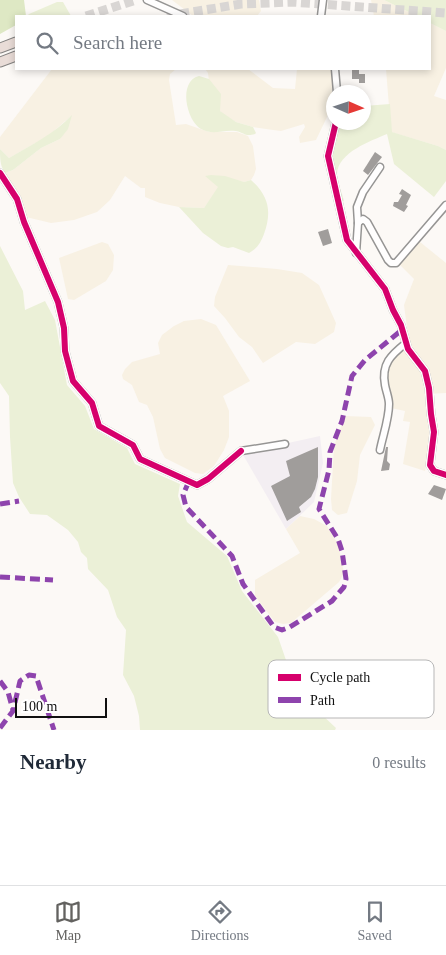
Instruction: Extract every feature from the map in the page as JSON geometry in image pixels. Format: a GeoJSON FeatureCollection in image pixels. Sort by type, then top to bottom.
{"type":"FeatureCollection","features":[{"type":"Feature","properties":{"kind":"highway"},"geometry":{"type":"LineString","coordinates":[[0,48],[15,42]]}},
{"type":"Feature","properties":{"kind":"highway"},"geometry":{"type":"LineString","coordinates":[[0,62],[15,56]]}},
{"type":"Feature","properties":{"kind":"street"},"geometry":{"type":"LineString","coordinates":[[148,0],[181,15]]}},
{"type":"Feature","properties":{"kind":"street"},"geometry":{"type":"LineString","coordinates":[[321,15],[323,0]]}},
{"type":"Feature","properties":{"kind":"street"},"geometry":{"type":"LineString","coordinates":[[335,70],[336,85]]}},
{"type":"Feature","properties":{"kind":"street"},"geometry":{"type":"LineString","coordinates":[[334,130],[328,156],[348,240],[385,289],[411,354],[424,370],[428,384],[434,435],[430,465],[434,471],[446,475]]}},
{"type":"Feature","properties":{"kind":"street"},"geometry":{"type":"LineString","coordinates":[[356,252],[357,207],[363,192],[380,167]]}},
{"type":"Feature","properties":{"kind":"street"},"geometry":{"type":"LineString","coordinates":[[0,173],[17,199],[24,222],[58,302],[64,328],[65,351],[73,381],[92,403],[99,426],[134,446],[140,459],[197,485],[208,479],[241,451],[285,444]]}},
{"type":"Feature","properties":{"kind":"street"},"geometry":{"type":"LineString","coordinates":[[358,223],[363,219],[367,222],[385,257],[394,263],[398,261],[446,205]]}},
{"type":"Feature","properties":{"kind":"street"},"geometry":{"type":"LineString","coordinates":[[380,450],[389,403],[384,382],[385,367],[393,353],[406,343]]}},
{"type":"Feature","properties":{"kind":"shaded area"},"geometry":{"type":"Polygon","coordinates":[[[172,0],[259,0],[261,11],[258,15],[192,15],[172,0]]]}},
{"type":"Feature","properties":{"kind":"shaded area"},"geometry":{"type":"Polygon","coordinates":[[[371,0],[384,0],[415,15],[374,15],[371,0]]]}},
{"type":"Feature","properties":{"kind":"shaded area"},"geometry":{"type":"Polygon","coordinates":[[[431,24],[446,31],[446,68],[434,96],[446,100],[446,150],[391,132],[386,70],[431,70],[431,24]]]}},
{"type":"Feature","properties":{"kind":"shaded area"},"geometry":{"type":"Polygon","coordinates":[[[51,70],[175,70],[170,74],[169,80],[176,125],[186,124],[209,132],[237,132],[248,136],[253,146],[256,169],[251,180],[244,182],[206,176],[219,187],[204,208],[179,207],[160,203],[145,197],[145,188],[141,188],[125,176],[110,200],[97,212],[74,220],[51,223],[26,217],[20,195],[5,173],[13,170],[41,148],[60,139],[71,116],[48,136],[9,158],[0,149],[0,137],[51,70]]]}},
{"type":"Feature","properties":{"kind":"shaded area"},"geometry":{"type":"Polygon","coordinates":[[[206,70],[249,70],[273,88],[295,89],[297,70],[332,70],[332,85],[326,85],[326,119],[316,140],[300,143],[299,137],[305,127],[304,124],[281,131],[253,127],[236,122],[224,115],[220,111],[220,102],[209,82],[206,70]]]}},
{"type":"Feature","properties":{"kind":"shaded area"},"geometry":{"type":"Polygon","coordinates":[[[415,238],[446,263],[446,393],[427,394],[427,410],[433,435],[425,471],[403,464],[410,422],[403,421],[405,411],[391,408],[386,381],[390,359],[409,343],[404,305],[414,279],[396,261],[415,238]]]}},
{"type":"Feature","properties":{"kind":"shaded area"},"geometry":{"type":"Polygon","coordinates":[[[102,242],[108,244],[114,255],[113,270],[106,281],[74,300],[68,299],[59,258],[102,242]]]}},
{"type":"Feature","properties":{"kind":"shaded area"},"geometry":{"type":"Polygon","coordinates":[[[228,265],[302,273],[319,285],[336,323],[334,332],[315,344],[296,342],[263,363],[252,347],[239,337],[214,306],[215,297],[228,265]]]}},
{"type":"Feature","properties":{"kind":"shaded area"},"geometry":{"type":"Polygon","coordinates":[[[201,319],[216,325],[250,381],[223,396],[229,411],[229,437],[224,450],[214,466],[203,474],[195,473],[165,458],[160,449],[153,417],[147,405],[139,402],[132,385],[123,379],[122,375],[132,362],[160,354],[158,343],[162,335],[174,326],[184,321],[201,319]]]}},
{"type":"Feature","properties":{"kind":"shaded area"},"geometry":{"type":"Polygon","coordinates":[[[345,416],[371,417],[375,425],[360,455],[357,481],[347,513],[338,515],[332,510],[331,499],[334,446],[345,416]]]}},
{"type":"Feature","properties":{"kind":"shaded area"},"geometry":{"type":"Polygon","coordinates":[[[320,436],[323,463],[314,502],[286,529],[242,453],[320,436]]]}},
{"type":"Feature","properties":{"kind":"shaded area"},"geometry":{"type":"Polygon","coordinates":[[[300,516],[314,519],[327,526],[338,544],[344,573],[339,582],[291,623],[283,624],[275,622],[255,596],[255,580],[300,553],[286,529],[300,516]]]}},
{"type":"Feature","properties":{"kind":"green space"},"geometry":{"type":"Polygon","coordinates":[[[0,0],[24,0],[26,15],[15,15],[15,26],[0,34],[0,0]]]}},
{"type":"Feature","properties":{"kind":"green space"},"geometry":{"type":"Polygon","coordinates":[[[384,0],[446,0],[446,31],[431,24],[431,15],[415,15],[384,0]]]}},
{"type":"Feature","properties":{"kind":"green space"},"geometry":{"type":"Polygon","coordinates":[[[57,2],[63,2],[70,15],[28,15],[57,2]]]}},
{"type":"Feature","properties":{"kind":"green space"},"geometry":{"type":"Polygon","coordinates":[[[199,76],[209,79],[221,94],[220,111],[236,122],[253,127],[255,134],[247,135],[236,131],[210,132],[201,129],[196,124],[188,110],[186,93],[192,79],[199,76]]]}},
{"type":"Feature","properties":{"kind":"green space"},"geometry":{"type":"Polygon","coordinates":[[[390,104],[392,132],[446,150],[446,181],[434,197],[394,164],[387,134],[356,148],[343,159],[337,174],[344,201],[340,204],[330,156],[336,130],[371,130],[371,105],[390,104]]]}},
{"type":"Feature","properties":{"kind":"green space"},"geometry":{"type":"Polygon","coordinates":[[[72,115],[68,129],[60,139],[41,148],[13,170],[5,173],[1,165],[0,149],[9,158],[50,134],[72,115]]]}},
{"type":"Feature","properties":{"kind":"green space"},"geometry":{"type":"Polygon","coordinates":[[[205,176],[225,176],[244,182],[251,180],[265,198],[268,219],[264,234],[260,242],[249,253],[233,247],[221,246],[203,233],[179,207],[204,208],[218,187],[205,176]]]}},
{"type":"Feature","properties":{"kind":"green space"},"geometry":{"type":"Polygon","coordinates":[[[0,246],[23,291],[25,310],[45,301],[55,320],[67,385],[85,406],[94,429],[127,448],[135,464],[180,484],[178,496],[187,522],[227,556],[242,591],[278,637],[286,660],[268,660],[268,718],[325,718],[336,728],[335,730],[140,730],[134,696],[123,675],[126,630],[117,617],[108,590],[88,569],[87,558],[81,552],[78,542],[68,530],[47,515],[30,514],[13,483],[9,396],[0,383],[0,246]]]}},
{"type":"Feature","properties":{"kind":"building"},"geometry":{"type":"Polygon","coordinates":[[[352,70],[359,70],[359,74],[365,74],[365,83],[359,83],[359,79],[352,79],[352,70]]]}},
{"type":"Feature","properties":{"kind":"building"},"geometry":{"type":"Polygon","coordinates":[[[375,152],[382,157],[368,175],[363,171],[375,152]]]}},
{"type":"Feature","properties":{"kind":"building"},"geometry":{"type":"Polygon","coordinates":[[[402,189],[411,195],[404,212],[393,206],[394,202],[398,202],[402,195],[399,194],[402,189]]]}},
{"type":"Feature","properties":{"kind":"building"},"geometry":{"type":"Polygon","coordinates":[[[328,229],[332,243],[323,246],[318,232],[328,229]]]}},
{"type":"Feature","properties":{"kind":"building"},"geometry":{"type":"Polygon","coordinates":[[[318,447],[318,477],[315,489],[311,497],[299,507],[301,512],[287,521],[271,486],[290,476],[286,461],[318,447]]]}},
{"type":"Feature","properties":{"kind":"building"},"geometry":{"type":"Polygon","coordinates":[[[386,447],[388,447],[387,461],[390,464],[389,470],[381,471],[386,447]]]}},
{"type":"Feature","properties":{"kind":"building"},"geometry":{"type":"Polygon","coordinates":[[[434,485],[446,489],[442,500],[428,494],[434,485]]]}},
{"type":"Feature","properties":{"kind":"tunnel"},"geometry":{"type":"LineString","coordinates":[[89,15],[136,0]]}},
{"type":"Feature","properties":{"kind":"tunnel"},"geometry":{"type":"LineString","coordinates":[[173,15],[241,4],[292,2],[446,13]]}},
{"type":"Feature","properties":{"kind":"marked path"},"geometry":{"type":"LineString","coordinates":[[189,481],[183,495],[186,507],[232,556],[243,584],[274,627],[282,630],[290,627],[332,601],[344,587],[346,579],[342,551],[338,539],[319,509],[329,470],[330,452],[342,421],[352,376],[365,360],[403,329]]}},
{"type":"Feature","properties":{"kind":"marked path"},"geometry":{"type":"LineString","coordinates":[[0,504],[19,501]]}},
{"type":"Feature","properties":{"kind":"marked path"},"geometry":{"type":"LineString","coordinates":[[0,577],[53,580]]}},
{"type":"Feature","properties":{"kind":"marked path"},"geometry":{"type":"LineString","coordinates":[[0,728],[13,711],[20,681],[29,675],[36,676],[54,730]]}},
{"type":"Feature","properties":{"kind":"marked path"},"geometry":{"type":"LineString","coordinates":[[0,681],[8,692],[13,710]]}},
{"type":"Feature","properties":{"kind":"cycle path"},"geometry":{"type":"LineString","coordinates":[[334,130],[328,156],[347,240],[385,289],[401,325],[408,349],[425,371],[434,432],[430,465],[434,471],[446,475]]}},
{"type":"Feature","properties":{"kind":"cycle path"},"geometry":{"type":"LineString","coordinates":[[0,173],[17,199],[24,222],[58,302],[64,328],[65,351],[73,381],[92,403],[99,426],[133,445],[140,459],[197,485],[208,479],[241,451]]}}]}
